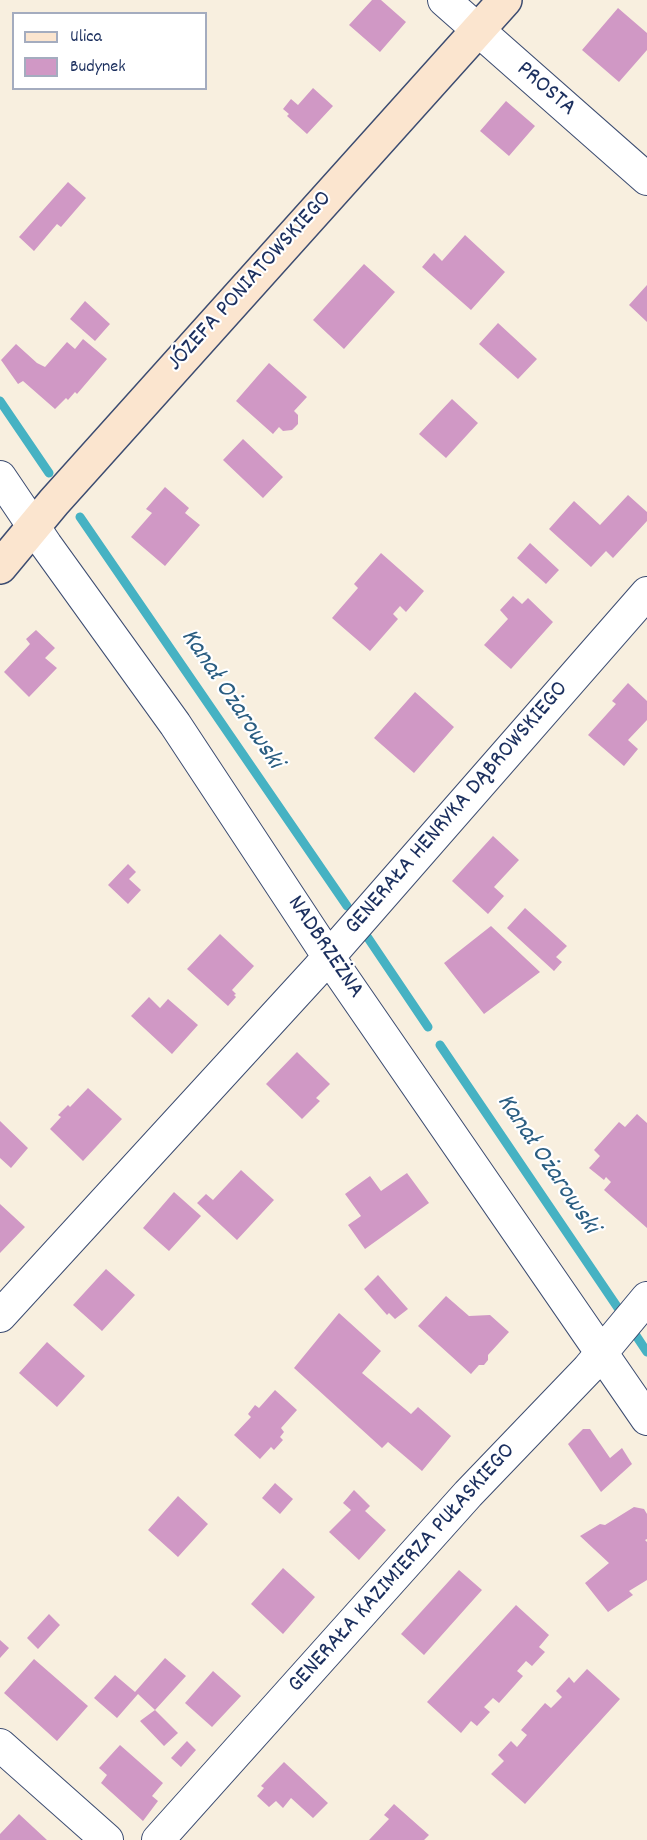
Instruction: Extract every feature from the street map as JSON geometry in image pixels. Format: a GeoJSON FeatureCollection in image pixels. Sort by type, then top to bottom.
{"type":"FeatureCollection","features":[{"type":"Feature","properties":{"kind":"street","name":"PROSTA"},"geometry":{"type":"LineString","coordinates":[[444,0],[647,179]]}},
{"type":"Feature","properties":{"kind":"street","name":"JÓZEFA PONIATOWSKIEGO"},"geometry":{"type":"LineString","coordinates":[[0,567],[33,526],[505,0]]}},
{"type":"Feature","properties":{"kind":"street","name":"NADBRZEŻNA"},"geometry":{"type":"LineString","coordinates":[[0,477],[175,724],[328,956],[647,1419]]}},
{"type":"Feature","properties":{"kind":"street","name":"GENERAŁA HENRYKA DĄBROWSKIEGO"},"geometry":{"type":"LineString","coordinates":[[0,1316],[328,956],[647,593]]}},
{"type":"Feature","properties":{"kind":"street","name":"GENERAŁA KAZIMIERZA PUŁASKIEGO"},"geometry":{"type":"LineString","coordinates":[[158,1840],[468,1494],[588,1369],[647,1298]]}},
{"type":"Feature","properties":{"kind":"street"},"geometry":{"type":"LineString","coordinates":[[0,1745],[106,1840]]}},
{"type":"Feature","properties":{"kind":"building"},"geometry":{"type":"Polygon","coordinates":[[[372,0],[381,0],[406,22],[380,52],[349,25],[372,0]]]}},
{"type":"Feature","properties":{"kind":"building"},"geometry":{"type":"Polygon","coordinates":[[[618,8],[647,33],[647,50],[619,82],[582,50],[618,8]]]}},
{"type":"Feature","properties":{"kind":"building"},"geometry":{"type":"Polygon","coordinates":[[[313,88],[333,106],[307,134],[287,116],[289,114],[283,109],[291,99],[298,105],[313,88]]]}},
{"type":"Feature","properties":{"kind":"building"},"geometry":{"type":"Polygon","coordinates":[[[506,101],[535,126],[509,156],[480,131],[506,101]]]}},
{"type":"Feature","properties":{"kind":"building"},"geometry":{"type":"Polygon","coordinates":[[[68,182],[86,198],[61,227],[57,224],[34,251],[19,237],[68,182]]]}},
{"type":"Feature","properties":{"kind":"building"},"geometry":{"type":"Polygon","coordinates":[[[465,235],[505,272],[471,310],[422,267],[434,253],[442,261],[465,235]]]}},
{"type":"Feature","properties":{"kind":"building"},"geometry":{"type":"Polygon","coordinates":[[[364,264],[395,292],[344,349],[313,320],[364,264]]]}},
{"type":"Feature","properties":{"kind":"building"},"geometry":{"type":"Polygon","coordinates":[[[647,285],[647,322],[629,305],[647,285]]]}},
{"type":"Feature","properties":{"kind":"building"},"geometry":{"type":"Polygon","coordinates":[[[85,301],[110,324],[95,341],[70,319],[85,301]]]}},
{"type":"Feature","properties":{"kind":"building"},"geometry":{"type":"Polygon","coordinates":[[[498,323],[537,359],[518,379],[479,344],[498,323]]]}},
{"type":"Feature","properties":{"kind":"building"},"geometry":{"type":"Polygon","coordinates":[[[83,339],[107,359],[77,394],[75,392],[68,400],[66,398],[55,409],[23,381],[18,384],[1,360],[16,344],[37,363],[45,367],[67,342],[75,349],[83,339]]]}},
{"type":"Feature","properties":{"kind":"building"},"geometry":{"type":"Polygon","coordinates":[[[269,363],[307,397],[294,411],[298,415],[298,424],[292,430],[283,431],[279,427],[273,434],[236,401],[269,363]]]}},
{"type":"Feature","properties":{"kind":"building"},"geometry":{"type":"Polygon","coordinates":[[[452,399],[478,423],[446,458],[419,434],[452,399]]]}},
{"type":"Feature","properties":{"kind":"building"},"geometry":{"type":"Polygon","coordinates":[[[243,439],[283,477],[263,498],[223,460],[243,439]]]}},
{"type":"Feature","properties":{"kind":"building"},"geometry":{"type":"Polygon","coordinates":[[[165,487],[189,508],[185,513],[200,525],[165,566],[131,537],[152,513],[146,509],[165,487]]]}},
{"type":"Feature","properties":{"kind":"building"},"geometry":{"type":"Polygon","coordinates":[[[628,495],[647,512],[647,521],[613,558],[606,551],[591,567],[549,529],[574,501],[600,525],[628,495]]]}},
{"type":"Feature","properties":{"kind":"building"},"geometry":{"type":"Polygon","coordinates":[[[530,543],[559,570],[546,584],[517,558],[530,543]]]}},
{"type":"Feature","properties":{"kind":"building"},"geometry":{"type":"Polygon","coordinates":[[[381,553],[424,591],[406,612],[400,606],[393,614],[398,619],[370,651],[332,618],[358,588],[354,584],[381,553]]]}},
{"type":"Feature","properties":{"kind":"building"},"geometry":{"type":"Polygon","coordinates":[[[513,596],[522,604],[528,598],[553,622],[511,669],[484,645],[508,619],[500,610],[513,596]]]}},
{"type":"Feature","properties":{"kind":"building"},"geometry":{"type":"Polygon","coordinates":[[[36,630],[55,648],[45,658],[57,668],[29,697],[4,672],[30,644],[26,639],[36,630]]]}},
{"type":"Feature","properties":{"kind":"building"},"geometry":{"type":"Polygon","coordinates":[[[628,683],[647,701],[647,720],[628,740],[638,749],[624,766],[588,735],[616,704],[612,701],[628,683]]]}},
{"type":"Feature","properties":{"kind":"building"},"geometry":{"type":"Polygon","coordinates":[[[415,692],[454,727],[414,773],[374,738],[415,692]]]}},
{"type":"Feature","properties":{"kind":"building"},"geometry":{"type":"Polygon","coordinates":[[[493,836],[519,860],[494,887],[504,896],[488,914],[452,881],[493,836]]]}},
{"type":"Feature","properties":{"kind":"building"},"geometry":{"type":"Polygon","coordinates":[[[128,864],[136,872],[129,879],[141,890],[128,904],[108,885],[128,864]]]}},
{"type":"Feature","properties":{"kind":"building"},"geometry":{"type":"Polygon","coordinates":[[[525,908],[567,946],[556,957],[562,962],[554,971],[507,928],[525,908]]]}},
{"type":"Feature","properties":{"kind":"building"},"geometry":{"type":"Polygon","coordinates":[[[491,926],[540,972],[484,1014],[444,963],[491,926]]]}},
{"type":"Feature","properties":{"kind":"building"},"geometry":{"type":"Polygon","coordinates":[[[220,934],[254,966],[232,990],[236,997],[228,1006],[187,969],[220,934]]]}},
{"type":"Feature","properties":{"kind":"building"},"geometry":{"type":"Polygon","coordinates":[[[149,997],[160,1008],[168,999],[198,1025],[172,1054],[131,1016],[149,997]]]}},
{"type":"Feature","properties":{"kind":"building"},"geometry":{"type":"Polygon","coordinates":[[[297,1052],[330,1084],[316,1098],[320,1101],[302,1119],[266,1084],[297,1052]]]}},
{"type":"Feature","properties":{"kind":"building"},"geometry":{"type":"Polygon","coordinates":[[[88,1088],[122,1119],[83,1161],[50,1129],[61,1117],[58,1115],[68,1105],[70,1107],[88,1088]]]}},
{"type":"Feature","properties":{"kind":"building"},"geometry":{"type":"Polygon","coordinates":[[[637,1114],[647,1123],[647,1228],[604,1190],[611,1182],[606,1177],[604,1180],[589,1168],[600,1156],[594,1150],[619,1122],[625,1127],[637,1114]]]}},
{"type":"Feature","properties":{"kind":"building"},"geometry":{"type":"Polygon","coordinates":[[[0,1121],[28,1148],[11,1168],[0,1158],[0,1121]]]}},
{"type":"Feature","properties":{"kind":"building"},"geometry":{"type":"Polygon","coordinates":[[[241,1170],[274,1200],[237,1240],[197,1203],[206,1194],[213,1200],[241,1170]]]}},
{"type":"Feature","properties":{"kind":"building"},"geometry":{"type":"Polygon","coordinates":[[[407,1173],[429,1203],[365,1249],[348,1225],[361,1216],[345,1194],[370,1176],[381,1191],[407,1173]]]}},
{"type":"Feature","properties":{"kind":"building"},"geometry":{"type":"Polygon","coordinates":[[[174,1192],[201,1216],[169,1251],[143,1228],[174,1192]]]}},
{"type":"Feature","properties":{"kind":"building"},"geometry":{"type":"Polygon","coordinates":[[[0,1204],[25,1227],[0,1253],[0,1204]]]}},
{"type":"Feature","properties":{"kind":"building"},"geometry":{"type":"Polygon","coordinates":[[[106,1269],[135,1295],[102,1331],[73,1305],[106,1269]]]}},
{"type":"Feature","properties":{"kind":"building"},"geometry":{"type":"Polygon","coordinates":[[[378,1275],[408,1309],[395,1319],[389,1313],[387,1315],[364,1289],[378,1275]]]}},
{"type":"Feature","properties":{"kind":"building"},"geometry":{"type":"Polygon","coordinates":[[[446,1296],[469,1316],[490,1315],[509,1332],[488,1355],[488,1360],[484,1365],[479,1365],[471,1374],[418,1326],[446,1296]]]}},
{"type":"Feature","properties":{"kind":"building"},"geometry":{"type":"Polygon","coordinates":[[[339,1313],[381,1351],[362,1373],[411,1414],[418,1407],[451,1436],[422,1471],[388,1442],[382,1448],[294,1368],[339,1313]]]}},
{"type":"Feature","properties":{"kind":"building"},"geometry":{"type":"Polygon","coordinates":[[[47,1342],[85,1376],[57,1407],[19,1373],[47,1342]]]}},
{"type":"Feature","properties":{"kind":"building"},"geometry":{"type":"Polygon","coordinates":[[[275,1390],[297,1410],[281,1428],[284,1432],[280,1437],[283,1440],[274,1450],[271,1447],[260,1459],[234,1435],[251,1417],[248,1414],[255,1405],[259,1408],[275,1390]]]}},
{"type":"Feature","properties":{"kind":"building"},"geometry":{"type":"Polygon","coordinates":[[[583,1429],[590,1429],[610,1458],[622,1448],[632,1464],[601,1492],[568,1444],[583,1429]]]}},
{"type":"Feature","properties":{"kind":"building"},"geometry":{"type":"Polygon","coordinates":[[[275,1483],[293,1499],[280,1514],[262,1498],[275,1483]]]}},
{"type":"Feature","properties":{"kind":"building"},"geometry":{"type":"Polygon","coordinates":[[[354,1490],[370,1506],[365,1511],[386,1530],[359,1560],[329,1532],[351,1510],[343,1503],[354,1490]]]}},
{"type":"Feature","properties":{"kind":"building"},"geometry":{"type":"Polygon","coordinates":[[[178,1496],[208,1524],[178,1557],[148,1530],[178,1496]]]}},
{"type":"Feature","properties":{"kind":"building"},"geometry":{"type":"Polygon","coordinates":[[[634,1507],[644,1509],[647,1514],[647,1539],[645,1540],[647,1542],[647,1580],[629,1591],[633,1595],[608,1612],[585,1583],[609,1563],[580,1536],[600,1524],[605,1525],[634,1507]]]}},
{"type":"Feature","properties":{"kind":"building"},"geometry":{"type":"Polygon","coordinates":[[[283,1568],[315,1597],[283,1634],[251,1604],[283,1568]]]}},
{"type":"Feature","properties":{"kind":"building"},"geometry":{"type":"Polygon","coordinates":[[[459,1570],[482,1590],[424,1655],[401,1634],[459,1570]]]}},
{"type":"Feature","properties":{"kind":"building"},"geometry":{"type":"Polygon","coordinates":[[[516,1605],[549,1635],[539,1647],[545,1652],[532,1666],[526,1661],[517,1671],[523,1676],[499,1703],[493,1698],[484,1707],[490,1712],[477,1726],[471,1721],[461,1733],[427,1702],[516,1605]]]}},
{"type":"Feature","properties":{"kind":"building"},"geometry":{"type":"Polygon","coordinates":[[[49,1614],[60,1625],[38,1649],[27,1638],[49,1614]]]}},
{"type":"Feature","properties":{"kind":"building"},"geometry":{"type":"Polygon","coordinates":[[[0,1640],[9,1648],[0,1658],[0,1640]]]}},
{"type":"Feature","properties":{"kind":"building"},"geometry":{"type":"Polygon","coordinates":[[[165,1658],[186,1676],[155,1710],[138,1694],[117,1718],[94,1698],[115,1675],[135,1692],[165,1658]]]}},
{"type":"Feature","properties":{"kind":"building"},"geometry":{"type":"Polygon","coordinates":[[[34,1659],[88,1706],[57,1741],[4,1693],[34,1659]]]}},
{"type":"Feature","properties":{"kind":"building"},"geometry":{"type":"Polygon","coordinates":[[[587,1669],[620,1699],[525,1804],[491,1774],[504,1761],[498,1755],[511,1741],[517,1747],[527,1735],[521,1730],[545,1703],[551,1708],[562,1697],[556,1691],[569,1677],[574,1683],[587,1669]]]}},
{"type":"Feature","properties":{"kind":"building"},"geometry":{"type":"Polygon","coordinates":[[[213,1671],[241,1696],[212,1727],[185,1703],[213,1671]]]}},
{"type":"Feature","properties":{"kind":"building"},"geometry":{"type":"Polygon","coordinates":[[[155,1710],[178,1733],[164,1746],[140,1721],[155,1710]]]}},
{"type":"Feature","properties":{"kind":"building"},"geometry":{"type":"Polygon","coordinates":[[[187,1741],[196,1750],[181,1767],[171,1758],[187,1741]]]}},
{"type":"Feature","properties":{"kind":"building"},"geometry":{"type":"Polygon","coordinates":[[[120,1745],[163,1783],[152,1796],[158,1801],[143,1821],[101,1783],[107,1775],[99,1768],[120,1745]]]}},
{"type":"Feature","properties":{"kind":"building"},"geometry":{"type":"Polygon","coordinates":[[[284,1762],[328,1803],[313,1818],[291,1798],[283,1808],[276,1801],[269,1807],[257,1796],[264,1788],[261,1786],[284,1762]]]}},
{"type":"Feature","properties":{"kind":"building"},"geometry":{"type":"Polygon","coordinates":[[[394,1804],[429,1835],[424,1840],[369,1840],[389,1819],[384,1815],[394,1804]]]}},
{"type":"Feature","properties":{"kind":"building"},"geometry":{"type":"Polygon","coordinates":[[[19,1814],[47,1840],[0,1840],[0,1834],[19,1814]]]}},
{"type":"Feature","properties":{"kind":"waterway","name":"Kanał Ożarowski"},"geometry":{"type":"LineString","coordinates":[[0,401],[49,473]]}},
{"type":"Feature","properties":{"kind":"waterway","name":"Kanał Ożarowski"},"geometry":{"type":"LineString","coordinates":[[80,517],[347,906]]}},
{"type":"Feature","properties":{"kind":"waterway","name":"Kanał Ożarowski"},"geometry":{"type":"LineString","coordinates":[[362,929],[428,1027]]}},
{"type":"Feature","properties":{"kind":"waterway","name":"Kanał Ożarowski"},"geometry":{"type":"LineString","coordinates":[[440,1045],[618,1308]]}},
{"type":"Feature","properties":{"kind":"waterway","name":"Kanał Ożarowski"},"geometry":{"type":"LineString","coordinates":[[635,1334],[647,1352]]}}]}
